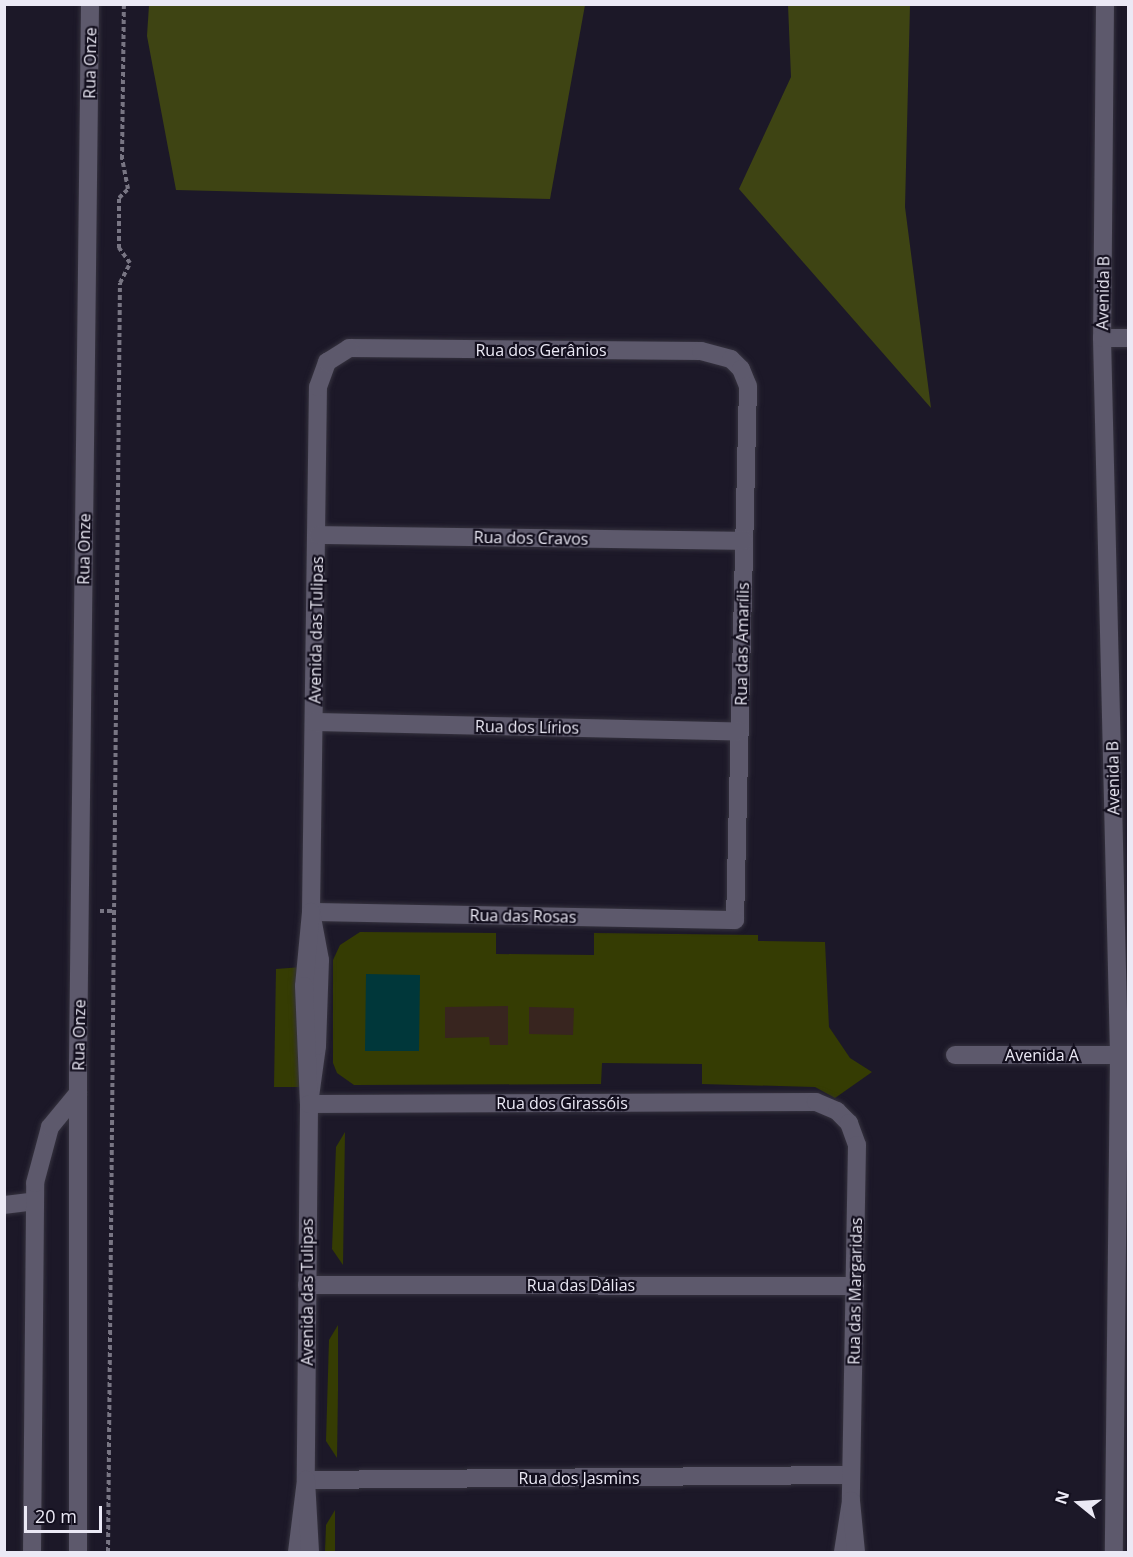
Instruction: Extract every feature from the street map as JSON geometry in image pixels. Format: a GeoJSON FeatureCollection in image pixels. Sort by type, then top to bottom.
{"type":"FeatureCollection","features":[{"type":"Feature","properties":{"kind":"street","name":"Rua Onze"},"geometry":{"type":"LineString","coordinates":[[78,1552],[78,1093],[90,4]]}},
{"type":"Feature","properties":{"kind":"street","name":"Avenida B"},"geometry":{"type":"LineString","coordinates":[[1105,4],[1102,338],[1124,1055],[1114,1552]]}},
{"type":"Feature","properties":{"kind":"street"},"geometry":{"type":"LineString","coordinates":[[1102,338],[1128,338]]}},
{"type":"Feature","properties":{"kind":"street","name":"Rua dos Gerânios"},"geometry":{"type":"LineString","coordinates":[[338,354],[349,348],[701,351],[731,359],[741,369]]}},
{"type":"Feature","properties":{"kind":"street","name":"Avenida das Tulipas"},"geometry":{"type":"LineString","coordinates":[[310,1552],[306,1480],[309,1104],[317,1046],[320,960],[311,912],[318,535],[318,387],[327,362],[338,354]]}},
{"type":"Feature","properties":{"kind":"street","name":"Rua das Amarílis"},"geometry":{"type":"LineString","coordinates":[[735,920],[748,386],[741,369]]}},
{"type":"Feature","properties":{"kind":"street","name":"Rua dos Cravos"},"geometry":{"type":"LineString","coordinates":[[318,535],[744,541]]}},
{"type":"Feature","properties":{"kind":"street","name":"Rua dos Lírios"},"geometry":{"type":"LineString","coordinates":[[314,722],[740,732]]}},
{"type":"Feature","properties":{"kind":"street","name":"Rua das Rosas"},"geometry":{"type":"LineString","coordinates":[[311,912],[735,920]]}},
{"type":"Feature","properties":{"kind":"street","name":"Avenida A"},"geometry":{"type":"LineString","coordinates":[[956,1055],[1124,1055]]}},
{"type":"Feature","properties":{"kind":"street","name":"Rua Onze"},"geometry":{"type":"LineString","coordinates":[[32,1552],[35,1201],[41,1150],[50,1127],[78,1093]]}},
{"type":"Feature","properties":{"kind":"street","name":"Rua dos Girassóis"},"geometry":{"type":"LineString","coordinates":[[309,1104],[816,1102]]}},
{"type":"Feature","properties":{"kind":"street","name":"Rua das Margaridas"},"geometry":{"type":"LineString","coordinates":[[816,1102],[849,1123],[857,1145],[851,1475],[856,1552]]}},
{"type":"Feature","properties":{"kind":"street"},"geometry":{"type":"LineString","coordinates":[[4,1205],[35,1201]]}},
{"type":"Feature","properties":{"kind":"street","name":"Rua das Dálias"},"geometry":{"type":"LineString","coordinates":[[308,1285],[855,1286]]}},
{"type":"Feature","properties":{"kind":"street","name":"Rua dos Jasmins"},"geometry":{"type":"LineString","coordinates":[[306,1480],[851,1475]]}},
{"type":"Feature","properties":{"kind":"street","name":"Avenida das Tulipas"},"geometry":{"type":"LineString","coordinates":[[297,1552],[306,1480]]}},
{"type":"Feature","properties":{"kind":"street","name":"Rua das Margaridas"},"geometry":{"type":"LineString","coordinates":[[843,1552],[851,1501]]}},
{"type":"Feature","properties":{"kind":"path"},"geometry":{"type":"LineString","coordinates":[[108,1552],[120,283],[130,263],[119,248],[119,198],[128,189],[122,159],[124,4]]}},
{"type":"Feature","properties":{"kind":"green space"},"geometry":{"type":"Polygon","coordinates":[[[149,5],[585,5],[550,199],[176,190],[147,36],[149,5]]]}},
{"type":"Feature","properties":{"kind":"green space"},"geometry":{"type":"Polygon","coordinates":[[[788,5],[910,5],[905,207],[931,408],[739,189],[791,77],[788,5]]]}},
{"type":"Feature","properties":{"kind":"green space"},"geometry":{"type":"Polygon","coordinates":[[[360,932],[496,933],[496,954],[594,955],[594,933],[758,935],[758,941],[825,942],[829,1027],[850,1058],[872,1072],[835,1098],[815,1087],[702,1084],[702,1064],[602,1063],[601,1084],[354,1085],[337,1073],[333,1063],[333,960],[340,945],[360,932]]]}},
{"type":"Feature","properties":{"kind":"green space"},"geometry":{"type":"Polygon","coordinates":[[[302,967],[302,1087],[274,1087],[276,969],[302,967]]]}},
{"type":"Feature","properties":{"kind":"green space"},"geometry":{"type":"Polygon","coordinates":[[[345,1132],[343,1265],[332,1249],[336,1147],[345,1132]]]}},
{"type":"Feature","properties":{"kind":"green space"},"geometry":{"type":"Polygon","coordinates":[[[338,1325],[337,1458],[326,1441],[329,1340],[338,1325]]]}},
{"type":"Feature","properties":{"kind":"green space"},"geometry":{"type":"Polygon","coordinates":[[[335,1510],[335,1552],[325,1552],[326,1525],[335,1510]]]}},
{"type":"Feature","properties":{"kind":"shaded area"},"geometry":{"type":"Polygon","coordinates":[[[366,974],[420,975],[419,1051],[365,1051],[366,974]]]}},
{"type":"Feature","properties":{"kind":"building"},"geometry":{"type":"Polygon","coordinates":[[[508,1006],[508,1045],[490,1045],[489,1037],[445,1038],[445,1007],[508,1006]]]}},
{"type":"Feature","properties":{"kind":"building"},"geometry":{"type":"Polygon","coordinates":[[[529,1007],[574,1008],[573,1035],[529,1034],[529,1007]]]}}]}
